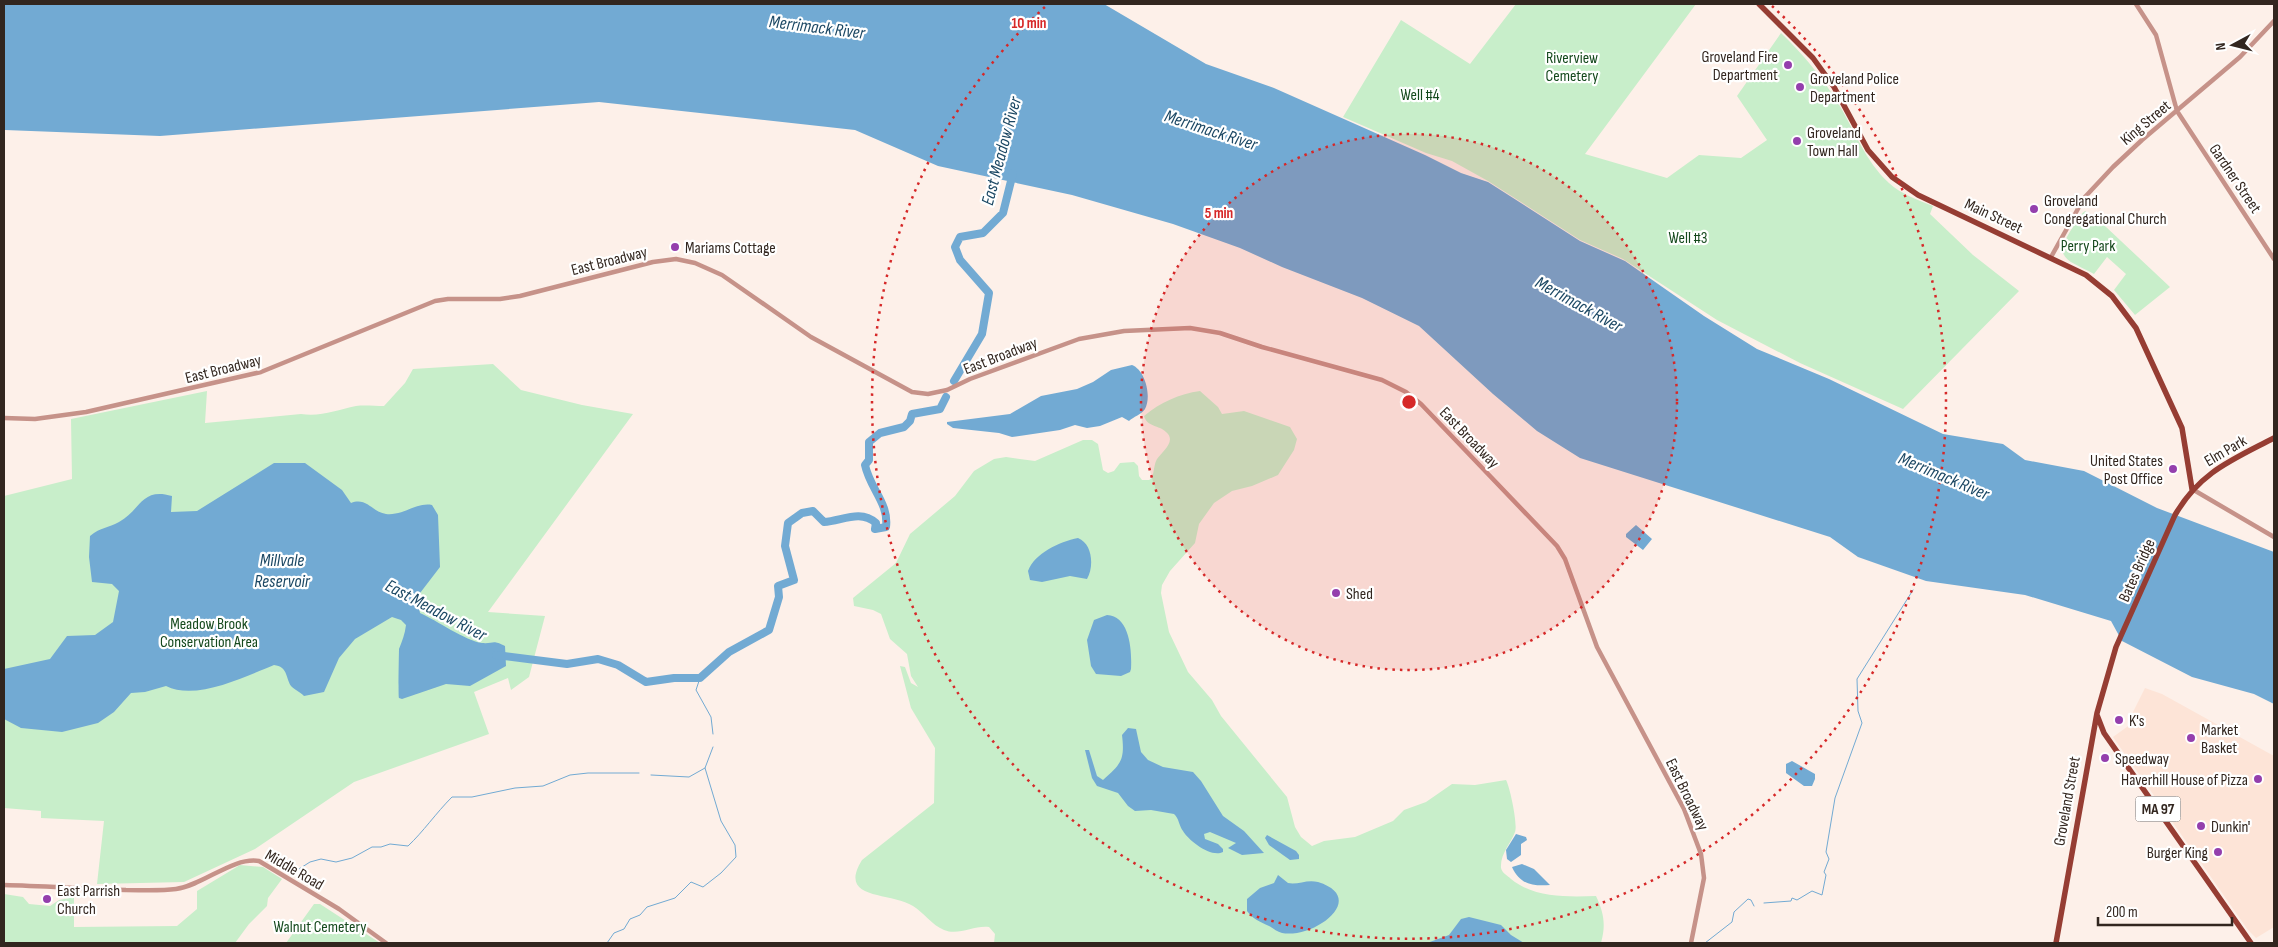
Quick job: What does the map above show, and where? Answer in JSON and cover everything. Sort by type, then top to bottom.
[{"type":"main road","name":"Main Street","points":[[1758,4],[1804,47],[1818,64],[1837,93],[1868,150],[1892,176],[1918,195],[2086,274],[2101,285],[2126,312],[2136,328],[2182,428],[2187,449],[2192,489]]},
{"type":"main road","name":"Elm Park","points":[[2192,489],[2205,477],[2274,438]]},
{"type":"main road","name":"Bates Bridge","points":[[2110,665],[2116,647],[2182,503],[2192,489]]},
{"type":"main road","name":"Groveland Street","points":[[2056,943],[2096,713],[2110,665]]},
{"type":"main road","name":"MA 97","points":[[2096,713],[2104,733],[2251,943]]},
{"type":"street","name":"Gardner Street","points":[[2136,4],[2156,35],[2177,111],[2274,259]]},
{"type":"street","name":"King Street","points":[[2052,257],[2084,198],[2142,140],[2240,58],[2274,21]]},
{"type":"street","name":"East Broadway","points":[[4,418],[36,419],[83,412],[211,385],[277,367],[435,301],[448,299],[486,300],[520,296],[669,259],[695,263],[722,275],[811,337],[912,392],[928,394],[947,390],[1062,344],[1089,336],[1179,328],[1202,329],[1220,333],[1382,380],[1406,392],[1421,404],[1557,546],[1566,559],[1597,647],[1684,810],[1701,854],[1704,878],[1692,943]]},
{"type":"street","points":[[2192,489],[2274,537]]},
{"type":"street","name":"Middle Road","points":[[4,885],[51,886],[85,890],[172,890],[188,887],[238,863],[259,860],[339,910],[386,943]]},
{"type":"shaded area","points":[[2145,688],[2162,694],[2274,756],[2274,927],[2256,938],[2248,930],[2113,737],[2138,719],[2133,712]]},
{"type":"green space","points":[[1516,4],[1696,4],[1585,154],[1667,178],[1699,155],[1741,158],[1767,140],[1737,96],[1781,33],[1825,84],[1873,165],[1889,183],[1910,196],[1933,206],[1930,214],[1973,255],[2019,291],[1903,409],[1800,363],[1717,320],[1623,259],[1580,240],[1488,181],[1452,161],[1426,153],[1343,117],[1401,20],[1470,64]]},
{"type":"green space","name":"Perry Park","points":[[2085,211],[2105,226],[2170,287],[2135,315],[2114,290],[2126,274],[2107,257],[2094,274],[2071,262],[2063,253],[2066,240],[2077,220]]},
{"type":"green space","name":"Meadow Brook Conservation Area","points":[[493,364],[521,390],[582,405],[633,414],[488,612],[545,616],[529,677],[511,690],[508,678],[474,692],[489,734],[354,782],[255,849],[184,882],[97,884],[104,821],[41,818],[41,811],[4,808],[4,496],[72,479],[71,419],[207,391],[205,423],[301,414],[322,414],[356,406],[384,406],[405,383],[413,369]]},
{"type":"green space","points":[[1200,391],[1218,407],[1222,414],[1244,411],[1290,427],[1297,439],[1294,450],[1278,475],[1252,486],[1232,491],[1214,503],[1199,524],[1195,543],[1170,571],[1162,585],[1161,593],[1169,632],[1188,672],[1287,797],[1295,827],[1301,837],[1312,846],[1324,841],[1355,837],[1393,821],[1404,810],[1426,802],[1452,784],[1475,785],[1506,780],[1510,790],[1516,828],[1502,858],[1502,870],[1511,879],[1530,890],[1563,896],[1596,896],[1603,919],[1601,943],[994,943],[995,934],[989,927],[950,932],[936,925],[913,906],[903,901],[861,889],[856,882],[856,873],[862,860],[934,803],[935,748],[911,708],[900,666],[905,667],[911,683],[918,687],[911,676],[907,654],[890,639],[881,614],[873,610],[854,606],[853,598],[896,563],[910,534],[955,496],[974,471],[994,459],[1006,457],[1035,461],[1083,440],[1092,440],[1098,444],[1103,470],[1108,473],[1114,471],[1120,463],[1134,462],[1138,466],[1139,476],[1142,480],[1149,480],[1152,478],[1157,459],[1168,446],[1170,439],[1166,432],[1150,424],[1144,416],[1170,399]]},
{"type":"green space","points":[[240,865],[263,867],[282,879],[268,898],[267,906],[249,924],[235,943],[4,943],[4,894],[23,897],[29,904],[50,906],[59,900],[74,897],[74,927],[177,926],[197,909],[197,891]]},
{"type":"green space","name":"Walnut Cemetery","points":[[314,904],[320,904],[380,943],[286,943]]},
{"type":"water","name":"Merrimack River","points":[[4,4],[1104,4],[1206,64],[1274,88],[1461,173],[1488,182],[1580,241],[1625,261],[1704,316],[1757,349],[1829,379],[1943,434],[2003,444],[2025,460],[2084,471],[2157,508],[2274,552],[2274,704],[2254,694],[2192,677],[2122,641],[2111,621],[2025,595],[1926,581],[1858,557],[1830,537],[1580,458],[1537,431],[1493,394],[1419,326],[1362,298],[1282,267],[1240,248],[1173,224],[1072,195],[938,166],[855,130],[599,102],[160,136],[5,130]]},
{"type":"water","points":[[1132,365],[1137,368],[1144,378],[1148,397],[1144,411],[1129,421],[1122,417],[1100,426],[1087,428],[1075,425],[1060,430],[1012,437],[999,433],[953,428],[947,424],[947,422],[1010,414],[1041,396],[1077,389],[1093,382],[1111,370]]},
{"type":"water","name":"Millvale Reservoir","points":[[274,463],[305,463],[342,490],[351,503],[365,503],[381,513],[392,514],[420,505],[432,505],[438,515],[440,567],[417,597],[420,613],[475,641],[482,643],[495,642],[505,646],[506,666],[470,686],[446,684],[402,699],[399,698],[399,649],[406,625],[401,620],[392,617],[355,639],[339,658],[324,692],[304,696],[291,686],[284,670],[274,665],[235,681],[205,689],[178,690],[166,686],[145,692],[131,693],[114,712],[98,723],[62,732],[21,728],[4,719],[4,669],[50,659],[67,636],[95,635],[113,622],[119,591],[112,584],[92,582],[89,557],[90,536],[119,522],[147,497],[154,495],[172,496],[171,512],[197,511]]},
{"type":"water","points":[[1636,525],[1652,539],[1643,550],[1626,537],[1626,534]]},
{"type":"water","points":[[1078,538],[1087,545],[1091,556],[1091,568],[1087,579],[1070,576],[1042,582],[1030,580],[1028,571],[1036,559],[1056,545]]},
{"type":"water","points":[[1107,615],[1121,621],[1130,644],[1131,669],[1130,672],[1121,676],[1096,674],[1091,666],[1087,640],[1094,620]]},
{"type":"water","points":[[1128,728],[1136,729],[1141,752],[1148,760],[1163,767],[1193,772],[1201,781],[1223,816],[1244,831],[1264,853],[1242,855],[1228,848],[1236,843],[1210,832],[1204,834],[1205,839],[1218,844],[1223,849],[1223,852],[1213,853],[1207,851],[1195,844],[1186,835],[1174,814],[1151,810],[1135,811],[1128,806],[1118,793],[1097,786],[1092,778],[1085,750],[1089,750],[1097,776],[1103,780],[1114,770],[1120,761],[1123,750],[1122,735]]},
{"type":"water","points":[[1792,761],[1815,774],[1812,786],[1804,786],[1786,773],[1786,764]]},
{"type":"water","points":[[1516,834],[1526,837],[1527,840],[1521,844],[1521,855],[1511,862],[1507,859],[1506,850]]},
{"type":"water","points":[[1267,835],[1296,851],[1299,859],[1290,860],[1269,845],[1265,838]]},
{"type":"water","points":[[1522,864],[1534,869],[1550,885],[1528,883],[1519,878],[1512,867]]},
{"type":"water","points":[[1278,875],[1288,883],[1314,881],[1332,889],[1338,898],[1337,907],[1331,916],[1321,924],[1308,930],[1295,933],[1277,931],[1249,914],[1247,911],[1247,899],[1260,888],[1274,883]]},
{"type":"water","points":[[1469,917],[1501,925],[1511,935],[1524,943],[1427,943],[1449,935],[1461,919]]},
{"type":"waterway","name":"East Meadow River","points":[[954,381],[982,334],[989,293],[960,260],[955,247],[960,237],[983,233],[1003,213],[1013,173]]},
{"type":"waterway","name":"East Meadow River","points":[[496,655],[567,664],[598,659],[618,665],[646,682],[674,678],[700,678],[729,652],[769,630],[779,597],[778,586],[794,580],[785,546],[788,523],[802,513],[813,511],[824,522],[857,516],[870,519],[876,523],[875,529],[886,527],[885,511],[867,474],[865,465],[869,460],[869,442],[880,433],[904,427],[910,421],[912,414],[940,409],[946,397]]},
{"type":"waterway","points":[[1764,903],[1791,901],[1792,898],[1797,900],[1812,891],[1822,895],[1826,875],[1824,872],[1829,859],[1826,852],[1835,798],[1862,723],[1858,711],[1857,679],[1913,590]]},
{"type":"waterway","points":[[700,678],[696,690],[711,717],[713,734]]},
{"type":"waterway","points":[[607,943],[614,933],[624,929],[630,919],[640,915],[647,907],[675,898],[691,882],[703,887],[721,873],[736,857],[735,845],[721,821],[705,768],[713,747]]},
{"type":"waterway","points":[[651,775],[689,777],[705,768]]},
{"type":"waterway","points":[[279,866],[299,869],[310,862],[321,859],[336,862],[352,858],[372,847],[390,844],[408,846],[452,797],[472,797],[515,788],[543,786],[570,775],[639,773]]},
{"type":"waterway","points":[[1705,943],[1732,922],[1734,912],[1748,899],[1751,900],[1754,906]]},
{"type":"place","name":"Groveland Fire Department","points":[[1788,65]]},
{"type":"place","name":"Groveland Police Department","points":[[1800,87]]},
{"type":"place","name":"Groveland Town Hall","points":[[1797,141]]},
{"type":"place","name":"Groveland Congregational Church","points":[[2034,209]]},
{"type":"place","name":"Mariams Cottage","points":[[675,247]]},
{"type":"place","name":"United States Post Office","points":[[2173,469]]},
{"type":"place","name":"Shed","points":[[1336,593]]},
{"type":"place","name":"K's","points":[[2119,720]]},
{"type":"place","name":"Market Basket","points":[[2191,738]]},
{"type":"place","name":"Speedway","points":[[2105,758]]},
{"type":"place","name":"Haverhill House of Pizza","points":[[2258,779]]},
{"type":"place","name":"Dunkin'","points":[[2201,826]]},
{"type":"place","name":"Burger King","points":[[2218,852]]},
{"type":"place","name":"East Parrish Church","points":[[47,899]]},
{"type":"park label","name":"Riverview Cemetery","points":[[1572,66]]},
{"type":"park label","name":"Well #4","points":[[1420,94]]},
{"type":"park label","name":"Well #3","points":[[1688,237]]}]
